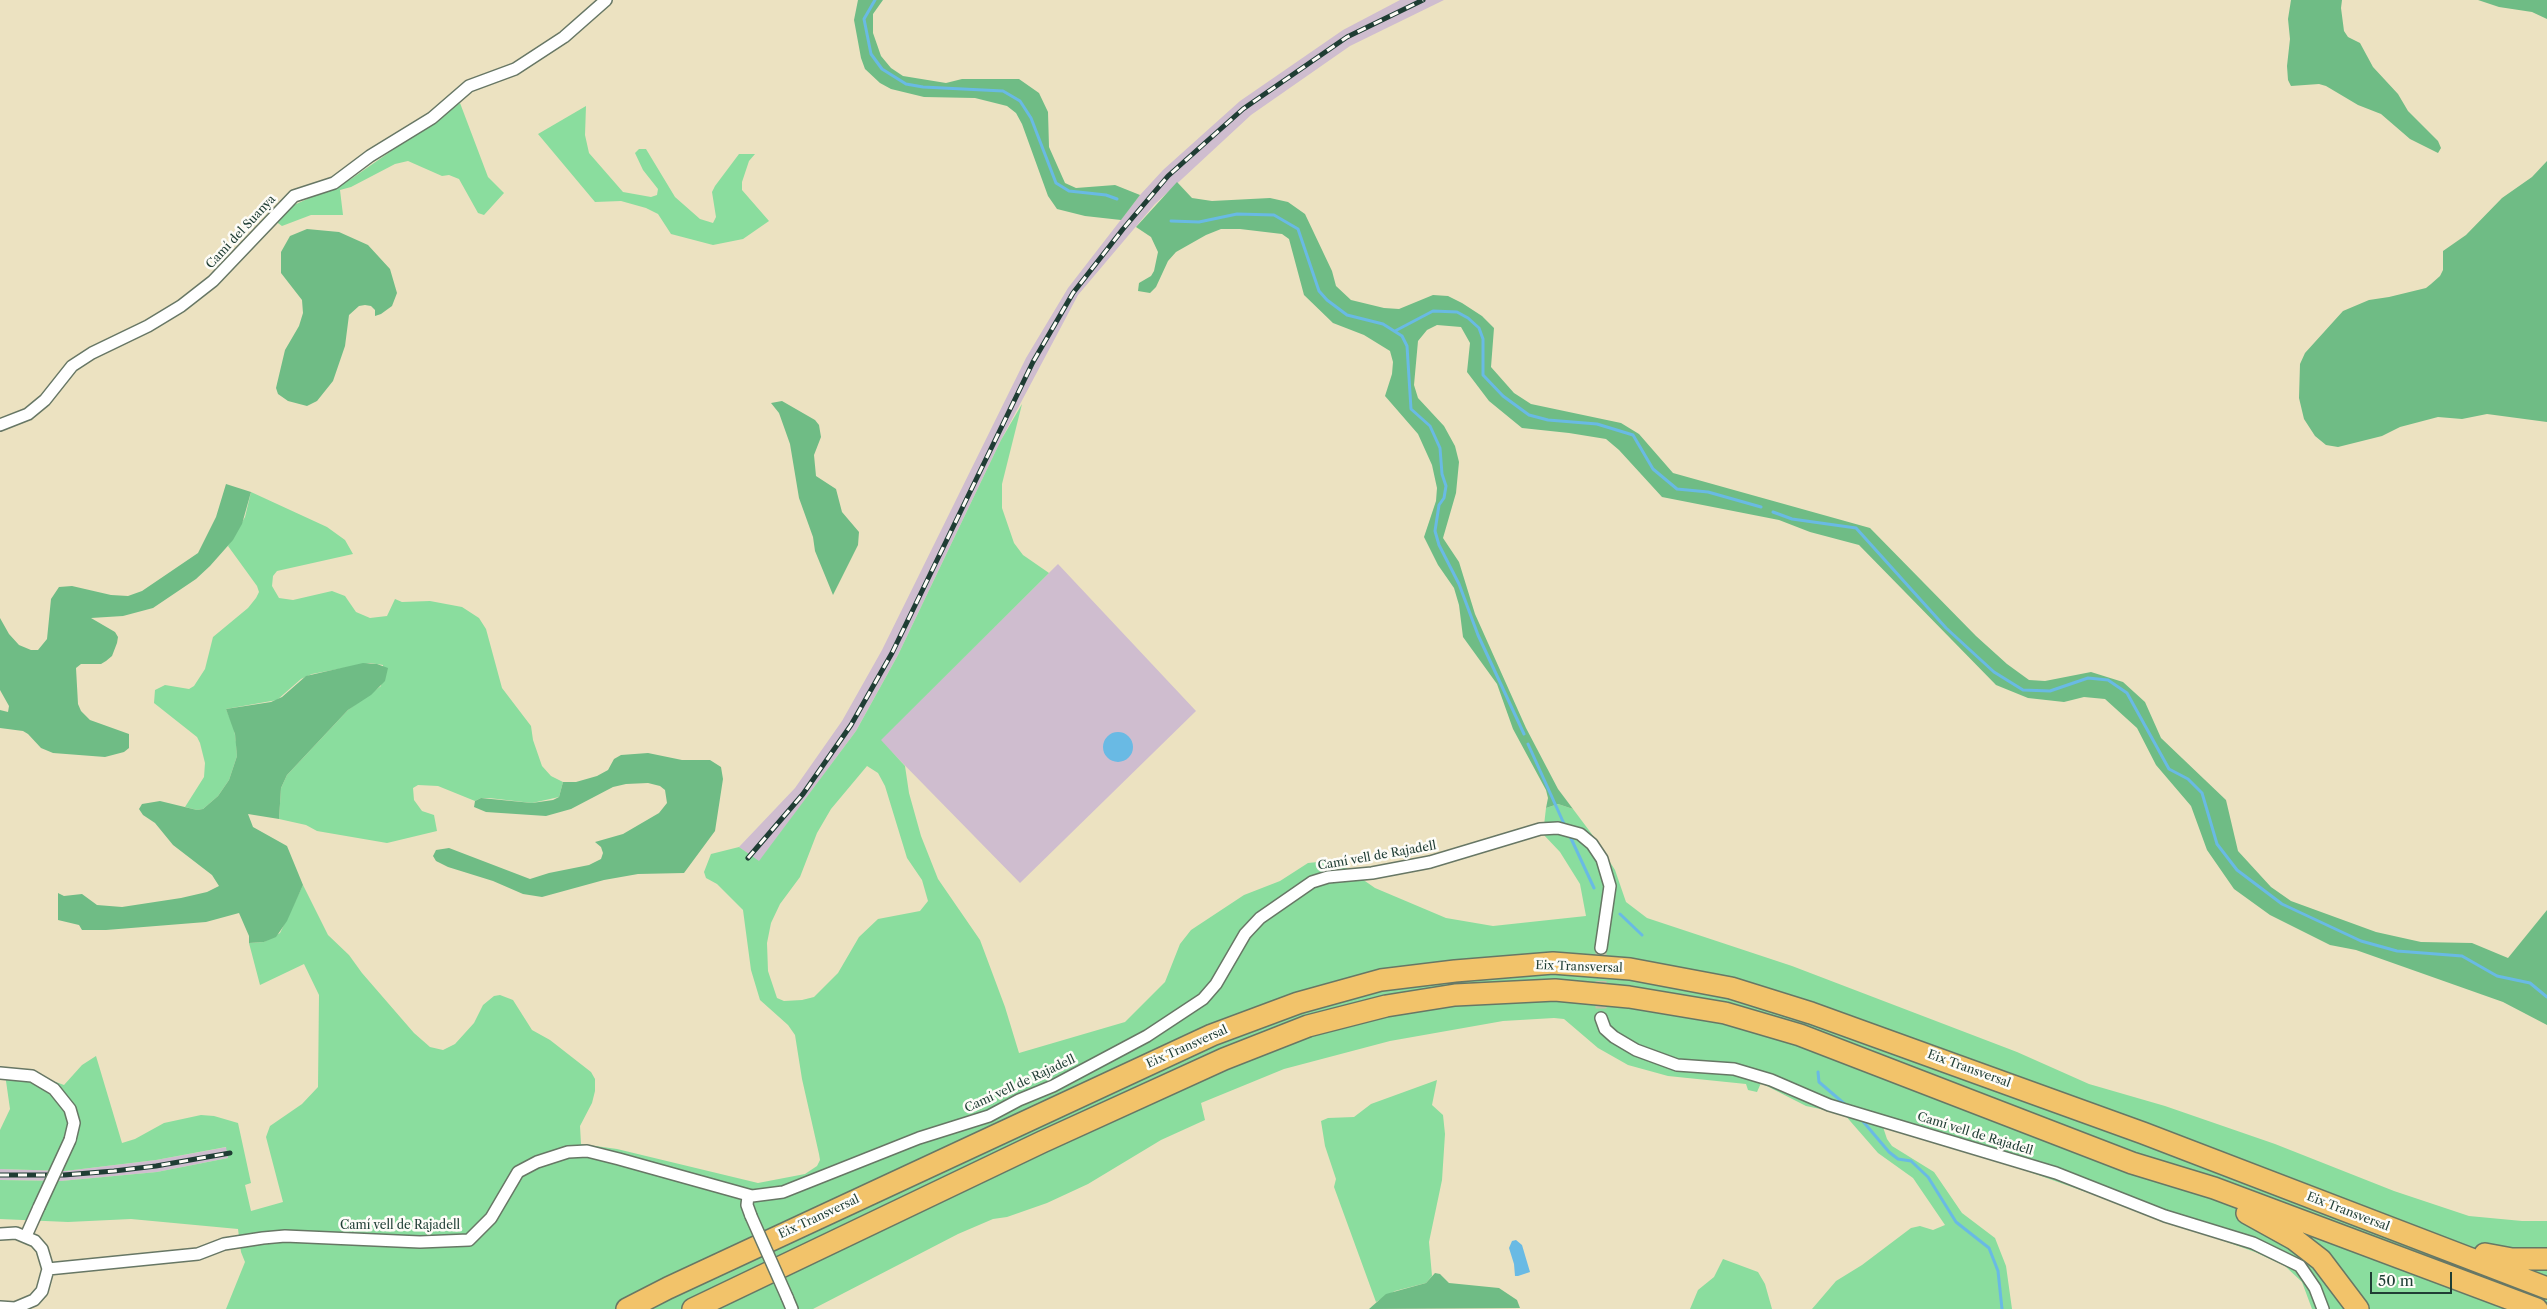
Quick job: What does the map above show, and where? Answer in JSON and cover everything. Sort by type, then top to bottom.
[{"type":"highway","name":"Eix Transversal","points":[[627,1309],[668,1288],[1212,1035],[1289,1006],[1381,980],[1455,971],[1553,963],[1630,968],[1731,988],[1811,1012],[2114,1123],[2547,1288]]},
{"type":"highway","name":"Eix Transversal","points":[[693,1309],[1042,1142],[1224,1059],[1308,1026],[1386,1006],[1454,995],[1555,990],[1629,997],[1725,1013],[1800,1035],[2132,1162],[2214,1188],[2537,1309]]},
{"type":"highway","points":[[2132,1162],[2264,1221],[2294,1239],[2321,1260],[2358,1309]]},
{"type":"highway","points":[[2400,1232],[2456,1243],[2483,1254],[2512,1259],[2547,1259]]},
{"type":"street","name":"Camí del Suanya","points":[[0,425],[28,414],[44,400],[72,366],[156,321],[180,306],[213,281],[294,196],[334,183],[370,156],[432,118],[469,86],[515,69],[564,36],[606,0]]},
{"type":"street","name":"Camí vell de Rajadell","points":[[48,1269],[198,1254],[224,1244],[285,1236],[420,1242],[469,1240],[491,1218],[518,1172],[537,1162],[568,1152],[587,1152],[619,1159],[748,1196],[783,1192],[918,1138],[988,1116],[1019,1100],[1053,1086],[1147,1036],[1203,999],[1216,984],[1238,942],[1260,918],[1303,887],[1323,878],[1430,862],[1540,829],[1558,828],[1574,831],[1592,844],[1602,859],[1608,876],[1610,898],[1603,921],[1601,948]]},
{"type":"street","name":"Camí vell de Rajadell","points":[[1601,1018],[1605,1029],[1614,1037],[1636,1050],[1677,1065],[1734,1069],[1770,1080],[1830,1105],[2056,1174],[2165,1216],[2253,1243],[2300,1266],[2315,1288],[2323,1309]]},
{"type":"street","points":[[0,1073],[32,1076],[54,1089],[70,1109],[74,1123],[70,1140],[26,1236]]},
{"type":"street","points":[[748,1196],[747,1205],[792,1309]]},
{"type":"street","points":[[0,1234],[16,1232],[26,1236],[42,1249],[48,1269],[47,1281],[34,1300],[15,1308],[0,1307]]},
{"type":"shaded area","points":[[1400,0],[1444,0],[1350,46],[1251,115],[1155,204],[1078,295],[1001,440],[898,655],[856,731],[759,862],[739,847],[795,788],[842,721],[882,650],[1026,358],[1068,288],[1140,195],[1163,170],[1240,101],[1343,30]]},
{"type":"shaded area","points":[[1058,564],[1196,711],[1020,883],[880,740]]},
{"type":"shaded area","points":[[227,1147],[228,1158],[157,1172],[61,1181],[0,1180],[0,1169],[65,1171],[156,1160]]},
{"type":"green space","points":[[858,0],[883,0],[873,14],[873,33],[881,56],[891,68],[903,76],[946,83],[962,79],[1019,79],[1039,93],[1048,112],[1049,147],[1065,183],[1076,188],[1115,185],[1140,195],[1121,220],[1085,216],[1057,209],[1048,196],[1022,124],[1016,113],[1007,106],[975,98],[924,97],[891,89],[880,83],[865,69],[861,58],[854,20]]},
{"type":"green space","points":[[2291,0],[2342,0],[2341,8],[2344,31],[2348,37],[2360,43],[2373,67],[2398,94],[2408,111],[2438,141],[2441,148],[2438,153],[2410,139],[2381,114],[2358,105],[2326,86],[2319,84],[2291,86],[2288,80],[2287,66],[2290,39],[2288,19]]},
{"type":"green space","points":[[2478,0],[2547,0],[2547,19],[2532,12],[2499,7]]},
{"type":"green space","points":[[460,103],[488,177],[504,193],[484,215],[478,213],[459,179],[449,175],[442,176],[408,161],[395,164],[351,187],[340,190],[343,215],[311,215],[282,226],[275,221],[294,205],[351,179]]},
{"type":"green space","points":[[586,106],[585,135],[589,153],[623,192],[651,197],[657,195],[658,189],[643,170],[635,153],[639,149],[646,149],[675,197],[700,219],[713,223],[716,217],[712,192],[715,186],[739,154],[755,154],[749,161],[742,182],[742,190],[769,221],[743,239],[713,245],[671,234],[658,214],[646,208],[621,201],[595,202],[538,134]]},
{"type":"green space","points":[[2547,161],[2547,422],[2487,414],[2462,419],[2438,417],[2400,427],[2382,436],[2338,447],[2326,445],[2315,436],[2304,419],[2299,398],[2300,364],[2305,353],[2343,311],[2369,300],[2426,288],[2440,276],[2443,270],[2443,251],[2466,235],[2502,198],[2532,177]]},
{"type":"green space","points":[[1177,182],[1192,198],[1212,201],[1270,198],[1288,202],[1305,214],[1332,271],[1336,286],[1351,300],[1384,308],[1399,309],[1433,295],[1448,296],[1462,303],[1482,316],[1494,328],[1491,367],[1514,393],[1531,404],[1621,423],[1639,434],[1673,473],[1870,528],[1976,636],[2007,664],[2029,680],[2045,681],[2091,672],[2123,682],[2145,702],[2161,738],[2226,800],[2238,851],[2271,887],[2291,901],[2376,932],[2421,942],[2472,943],[2508,958],[2547,910],[2547,1025],[2503,1002],[2356,950],[2330,945],[2270,915],[2234,889],[2207,850],[2191,806],[2156,765],[2137,728],[2105,699],[2084,697],[2064,702],[2028,698],[1996,685],[1859,545],[1810,532],[1779,520],[1662,497],[1619,450],[1606,439],[1522,428],[1489,401],[1467,372],[1470,343],[1461,327],[1437,325],[1427,330],[1418,341],[1414,385],[1418,398],[1444,426],[1455,446],[1459,462],[1456,493],[1443,538],[1459,562],[1475,614],[1526,728],[1558,789],[1573,809],[1558,804],[1546,808],[1548,798],[1546,790],[1513,729],[1497,684],[1463,637],[1459,605],[1454,588],[1438,565],[1424,537],[1436,501],[1437,488],[1432,465],[1418,434],[1385,396],[1392,374],[1393,362],[1390,351],[1364,335],[1333,323],[1304,295],[1289,239],[1282,234],[1240,229],[1221,229],[1176,252],[1168,261],[1156,287],[1150,293],[1138,291],[1139,283],[1151,276],[1154,271],[1158,252],[1151,237],[1136,227]]},
{"type":"green space","points":[[307,229],[339,232],[368,245],[390,269],[397,293],[392,306],[381,314],[375,316],[375,310],[371,306],[365,305],[359,306],[349,315],[345,346],[333,381],[317,401],[307,406],[288,401],[278,394],[276,388],[285,350],[299,326],[303,313],[302,300],[281,273],[281,252],[290,236]]},
{"type":"green space","points":[[782,401],[815,420],[819,425],[821,437],[814,455],[816,476],[836,489],[842,512],[859,532],[858,545],[833,595],[815,551],[813,537],[799,498],[790,444],[779,413],[771,403]]},
{"type":"green space","points":[[1022,404],[1002,484],[1002,508],[1014,543],[1023,555],[1049,573],[881,740],[905,766],[909,793],[921,836],[938,879],[980,940],[1005,1007],[1019,1053],[1125,1022],[1165,982],[1180,944],[1191,930],[1244,895],[1280,881],[1308,863],[1328,861],[1342,865],[1375,888],[1446,918],[1493,926],[1586,916],[1580,884],[1560,852],[1543,834],[1546,808],[1558,804],[1573,809],[1615,870],[1626,902],[1647,918],[1792,966],[2017,1052],[2089,1084],[2165,1106],[2275,1144],[2394,1191],[2469,1216],[2522,1221],[2547,1221],[2547,1309],[2312,1309],[2302,1282],[2285,1266],[2255,1252],[2010,1165],[1883,1127],[1887,1139],[1892,1146],[1934,1172],[1962,1213],[1995,1238],[2006,1266],[2012,1309],[1812,1309],[1836,1281],[1862,1265],[1911,1228],[1920,1226],[1933,1230],[1945,1225],[1913,1178],[1878,1153],[1844,1114],[1806,1106],[1761,1083],[1757,1092],[1748,1090],[1746,1084],[1668,1076],[1628,1065],[1598,1048],[1564,1019],[1554,1018],[1503,1021],[1390,1041],[1284,1069],[1201,1103],[1205,1120],[1161,1140],[1088,1184],[1047,1203],[1007,1217],[993,1219],[958,1234],[813,1309],[226,1309],[245,1262],[241,1252],[238,1229],[131,1219],[68,1222],[0,1219],[0,1180],[61,1181],[157,1172],[228,1158],[226,1147],[156,1160],[65,1171],[0,1169],[0,1130],[10,1109],[4,1067],[31,1073],[64,1085],[82,1065],[96,1056],[122,1143],[135,1139],[164,1123],[201,1115],[214,1116],[238,1123],[251,1183],[245,1185],[251,1211],[283,1202],[266,1137],[270,1126],[302,1104],[318,1087],[319,995],[304,964],[260,985],[249,943],[264,942],[280,933],[303,885],[328,935],[349,955],[362,973],[414,1033],[430,1047],[443,1050],[455,1044],[474,1023],[483,1005],[494,996],[500,995],[513,1000],[532,1030],[550,1040],[591,1072],[595,1079],[595,1091],[592,1103],[580,1126],[581,1144],[617,1149],[758,1183],[805,1174],[817,1166],[820,1160],[819,1154],[802,1079],[795,1035],[788,1025],[760,1000],[751,970],[743,910],[717,884],[706,878],[704,872],[711,854],[739,847],[759,861],[856,731],[898,655],[1001,440]],"holes":[[[867,766],[878,773],[885,786],[907,858],[922,880],[928,901],[920,911],[878,919],[859,937],[838,973],[814,997],[784,1001],[777,998],[768,971],[767,943],[771,923],[780,904],[800,877],[817,833],[831,809]]]},
{"type":"green space","points":[[226,484],[251,492],[242,524],[233,540],[210,566],[196,579],[153,608],[123,616],[91,618],[115,632],[118,637],[112,656],[106,661],[101,664],[81,664],[76,668],[78,704],[81,711],[90,720],[129,734],[129,748],[124,752],[105,757],[53,753],[41,748],[23,731],[0,728],[0,710],[8,712],[9,706],[0,690],[0,618],[9,634],[19,645],[31,650],[38,650],[47,639],[51,599],[59,587],[72,586],[111,595],[128,596],[142,591],[198,553],[216,517]]},
{"type":"green space","points":[[251,492],[327,527],[345,540],[353,554],[277,571],[273,576],[272,586],[279,598],[293,600],[332,591],[345,596],[356,612],[370,618],[387,616],[395,599],[402,602],[430,601],[462,607],[479,618],[486,629],[502,688],[531,726],[533,740],[542,766],[551,776],[563,782],[559,797],[532,803],[489,798],[481,798],[475,801],[438,786],[418,785],[413,788],[414,800],[422,811],[434,815],[437,831],[387,843],[317,831],[306,825],[279,819],[281,788],[287,775],[348,710],[381,686],[383,665],[370,663],[312,674],[301,679],[277,700],[226,709],[234,728],[237,756],[229,780],[218,796],[203,809],[197,810],[185,807],[204,777],[205,763],[200,743],[197,737],[154,703],[155,690],[165,685],[189,689],[194,686],[205,669],[213,637],[248,608],[259,592],[257,586],[228,546],[245,517]]},
{"type":"green space","points":[[363,663],[377,664],[388,668],[385,681],[371,695],[348,710],[287,775],[281,788],[279,819],[248,814],[253,827],[287,846],[303,885],[287,921],[276,937],[264,942],[249,943],[249,936],[239,913],[206,922],[106,930],[82,930],[79,925],[58,920],[58,893],[64,896],[82,894],[97,905],[122,907],[181,898],[207,892],[219,886],[212,875],[173,845],[155,823],[143,815],[139,809],[142,804],[160,801],[197,810],[203,809],[218,796],[229,780],[237,756],[235,734],[226,709],[271,702],[282,697],[306,676]]},
{"type":"green space","points":[[648,753],[682,760],[710,760],[721,767],[723,779],[715,831],[684,873],[638,874],[604,880],[542,897],[523,894],[493,881],[448,867],[436,861],[433,856],[436,850],[449,848],[530,879],[589,865],[601,859],[603,853],[601,847],[595,842],[623,834],[659,813],[667,803],[665,790],[660,786],[648,783],[626,784],[613,787],[571,809],[546,816],[486,812],[474,807],[475,801],[481,798],[532,803],[553,800],[559,797],[563,782],[576,782],[597,776],[608,770],[614,759],[621,755]]},
{"type":"green space","points":[[1437,1080],[1432,1105],[1443,1115],[1445,1134],[1442,1180],[1429,1242],[1432,1276],[1426,1283],[1395,1291],[1376,1302],[1334,1187],[1336,1179],[1325,1146],[1321,1121],[1328,1118],[1354,1117],[1371,1104]]},
{"type":"green space","points":[[1723,1259],[1758,1272],[1765,1284],[1772,1309],[1690,1309],[1698,1290],[1714,1277]]},
{"type":"green space","points":[[1435,1273],[1440,1274],[1449,1283],[1499,1288],[1517,1300],[1520,1308],[1369,1309],[1386,1294],[1426,1283]]},
{"type":"water","points":[[1118,732],[1129,736],[1133,747],[1129,758],[1118,762],[1107,758],[1103,747],[1107,736]]},
{"type":"water","points":[[1516,1240],[1522,1245],[1530,1272],[1518,1276],[1515,1276],[1514,1264],[1509,1248],[1512,1241]]},
{"type":"waterway","points":[[875,0],[864,19],[871,54],[882,69],[906,84],[923,87],[1003,91],[1020,101],[1031,118],[1056,183],[1069,191],[1106,195],[1117,199]]},
{"type":"waterway","points":[[1171,221],[1199,222],[1237,214],[1274,215],[1298,229],[1319,291],[1327,300],[1347,315],[1383,324],[1402,336],[1407,346],[1411,409],[1430,426],[1440,448],[1442,474],[1446,486],[1444,498],[1439,505],[1435,531],[1439,545],[1459,584],[1478,635],[1524,734]]},
{"type":"waterway","points":[[1395,331],[1433,311],[1457,312],[1468,318],[1479,328],[1483,339],[1483,375],[1503,396],[1529,415],[1548,420],[1597,424],[1633,435],[1653,469],[1677,489],[1708,492],[1761,507]]},
{"type":"waterway","points":[[1773,512],[1792,519],[1856,528],[1946,628],[1994,672],[2023,690],[2050,691],[2088,678],[2108,680],[2127,693],[2169,769],[2188,779],[2202,793],[2217,844],[2237,870],[2282,904],[2361,941],[2397,951],[2462,956],[2497,976],[2530,983],[2547,997]]},
{"type":"waterway","points":[[1528,744],[1565,826]]},
{"type":"waterway","points":[[1569,834],[1594,888]]},
{"type":"waterway","points":[[1620,914],[1642,935]]},
{"type":"waterway","points":[[1818,1072],[1819,1082],[1847,1106]]},
{"type":"waterway","points":[[1861,1119],[1889,1152],[1898,1159],[1911,1161],[1928,1177],[1956,1222],[1989,1248],[1998,1271],[2002,1309]]},
{"type":"tunnel","points":[[1601,948],[1601,1018]]},
{"type":"railway","points":[[748,858],[803,794],[851,725],[892,653],[1033,362],[1073,293],[1123,229],[1168,176],[1243,109],[1347,37],[1423,0]]},
{"type":"railway","points":[[0,1175],[64,1175],[114,1171],[230,1153]]}]
